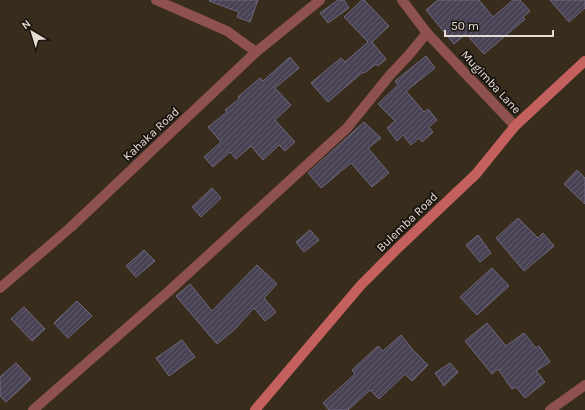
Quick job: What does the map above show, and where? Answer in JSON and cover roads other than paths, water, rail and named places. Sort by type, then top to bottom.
[{"type":"main road","name":"Bulemba Road","points":[[255,410],[362,285],[399,247],[476,174],[515,126],[585,61]]},
{"type":"street","points":[[156,0],[227,31],[256,52]]},
{"type":"street","name":"Kahaka Road","points":[[0,288],[71,227],[256,52],[320,0]]},
{"type":"street","name":"Mugimba Lane","points":[[402,0],[427,34],[515,126]]},
{"type":"street","points":[[32,410],[169,291],[347,128],[390,75],[427,34]]},
{"type":"street","points":[[550,410],[585,385]]}]
